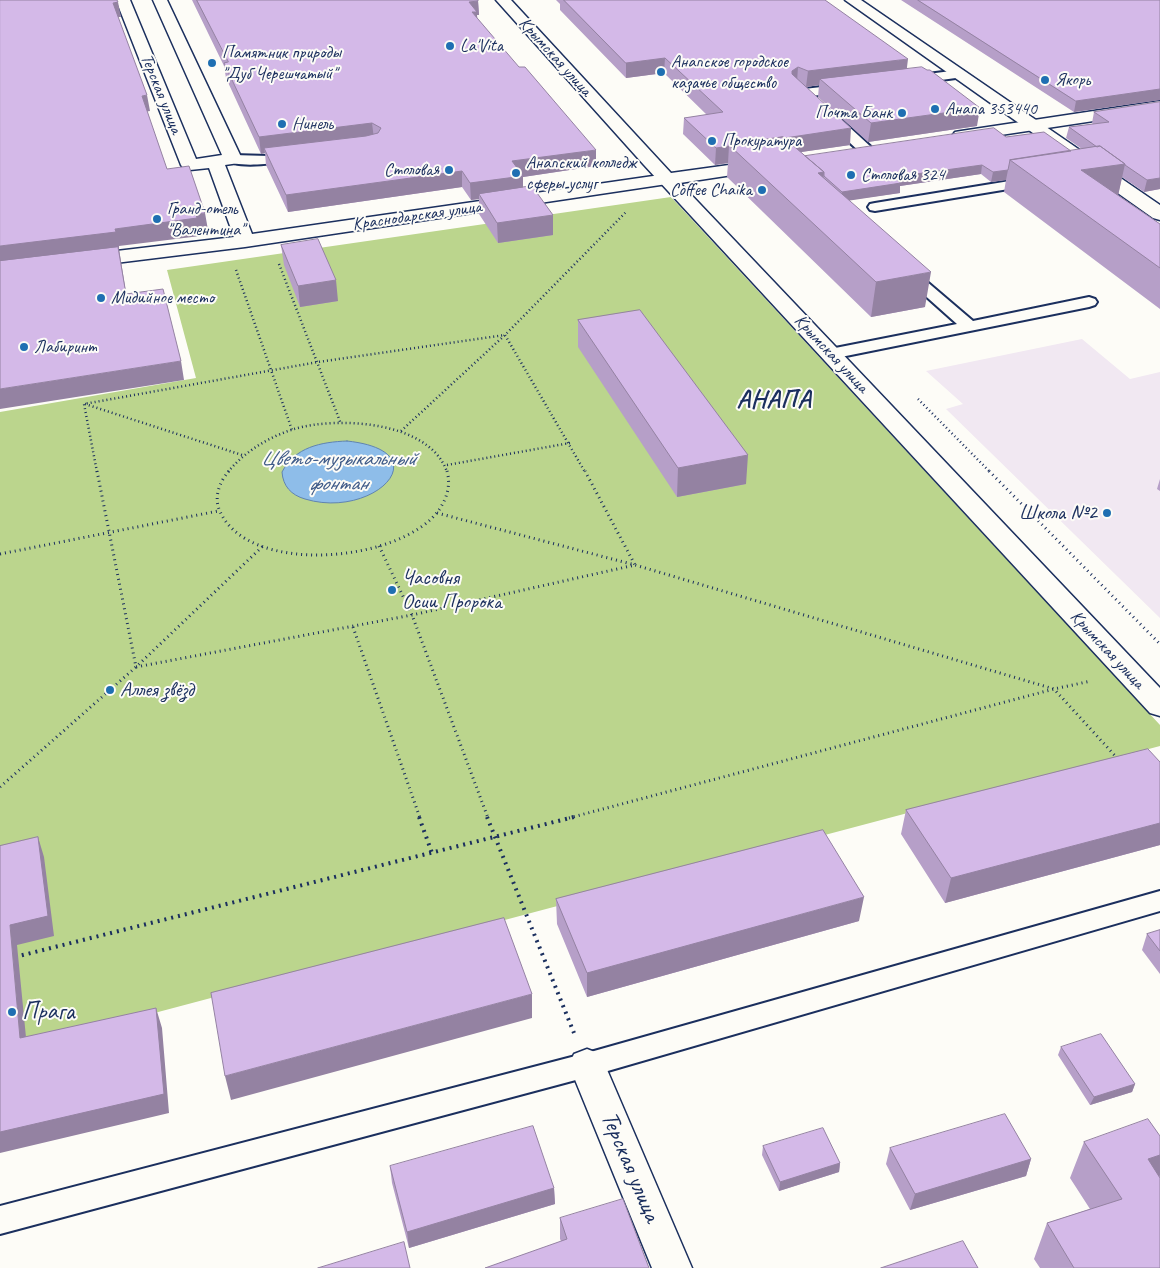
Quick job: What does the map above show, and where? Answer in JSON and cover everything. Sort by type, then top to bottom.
[{"type":"street","name":"Терская улица","points":[[123,0],[190,165],[224,160]]},
{"type":"street","name":"Терская улица","points":[[160,0],[224,160],[245,241]]},
{"type":"street","name":"Крымская улица","points":[[503,0],[1160,706]]},
{"type":"street","points":[[852,0],[1160,214]]},
{"type":"street","points":[[943,139],[1160,106]]},
{"type":"street","points":[[848,153],[885,147]]},
{"type":"street","name":"Краснодарская улица","points":[[67,263],[245,241],[784,162]]},
{"type":"street","name":"Терская улица","points":[[587,1065],[672,1268]]},
{"type":"lane","points":[[898,81],[958,74]]},
{"type":"lane","points":[[860,86],[799,89],[866,150]]},
{"type":"lane","points":[[224,160],[269,160],[307,154]]},
{"type":"lane","points":[[1079,174],[1098,171]]},
{"type":"lane","points":[[875,207],[1050,179]]},
{"type":"lane","points":[[897,262],[969,326]]},
{"type":"lane","points":[[831,354],[1089,302]]},
{"type":"lane","points":[[0,1220],[587,1065],[1160,901]]},
{"type":"path","points":[[401,431],[505,335],[630,207],[621,209]]},
{"type":"path","points":[[277,258],[341,424]]},
{"type":"path","points":[[233,263],[292,430]]},
{"type":"path","points":[[84,404],[318,362],[505,335]]},
{"type":"path","points":[[505,335],[570,443],[635,565]]},
{"type":"path","points":[[915,397],[1160,644]]},
{"type":"path","points":[[84,404],[242,455]]},
{"type":"path","points":[[84,404],[136,667]]},
{"type":"path","points":[[341,424],[375,425],[401,431],[425,442],[438,452],[447,465],[450,488],[437,513],[403,538],[364,551],[324,556],[275,551],[245,539],[227,524],[218,511],[219,484],[242,455],[258,444],[292,430],[341,424]]},
{"type":"path","points":[[447,465],[570,443]]},
{"type":"path","points":[[0,554],[218,511]]},
{"type":"path","points":[[437,513],[635,565],[1054,688],[1121,762]]},
{"type":"path","points":[[0,787],[136,667],[263,546]]},
{"type":"path","points":[[379,546],[412,615],[495,838],[587,1065]]},
{"type":"path","points":[[136,667],[412,615],[635,565]]},
{"type":"path","points":[[352,627],[432,854]]},
{"type":"path","points":[[10,959],[495,838],[1054,688],[1128,672]]},
{"type":"shaded area","name":"Школа №2","points":[[1082,339],[1130,379],[1160,372],[1160,618],[946,409],[963,404],[926,371]]},
{"type":"green space","points":[[671,197],[1160,725],[1160,746],[0,1054],[0,412],[196,378],[167,270]]},
{"type":"water","name":"Цвето-музыкальный фонтан","points":[[347,441],[375,447],[390,457],[394,469],[388,482],[374,493],[354,500],[331,503],[305,499],[296,495],[286,486],[282,472],[287,464],[301,451],[318,445]]},
{"type":"building","points":[[0,0],[117,0],[118,2],[113,3],[147,95],[142,96],[167,169],[189,166],[205,213],[196,214],[197,218],[115,229],[116,232],[0,246]]},
{"type":"building","points":[[197,0],[478,0],[469,2],[477,12],[472,12],[519,67],[525,67],[596,150],[512,161],[523,176],[470,183],[462,171],[286,195],[264,148],[366,136],[378,133],[381,128],[372,123],[259,137],[224,63],[228,62]]},
{"type":"building","points":[[564,0],[825,0],[908,59],[808,71],[798,67],[792,71],[792,74],[851,128],[716,148],[684,118],[723,112],[665,58],[626,63]]},
{"type":"building","points":[[918,0],[1160,0],[1160,89],[1076,101]]},
{"type":"building","points":[[922,67],[930,70],[980,108],[871,123],[820,79]]},
{"type":"building","points":[[1160,102],[1160,178],[1147,180],[1100,146],[1097,147],[1069,127],[1109,122],[1094,112]]},
{"type":"building","points":[[994,128],[1006,137],[1044,132],[1071,151],[1010,160],[1008,170],[993,172],[982,165],[894,177],[901,183],[842,192],[824,176],[824,172],[805,156]]},
{"type":"building","points":[[783,137],[824,172],[818,173],[931,272],[876,282],[729,145]]},
{"type":"building","points":[[1100,146],[1125,164],[1081,170],[1160,224],[1160,268],[1010,160]]},
{"type":"building","points":[[532,186],[553,215],[497,223],[479,194]]},
{"type":"building","points":[[318,239],[336,280],[298,286],[281,245]]},
{"type":"building","points":[[118,247],[126,294],[163,289],[181,361],[0,389],[0,261]]},
{"type":"building","points":[[640,310],[748,455],[678,468],[578,320]]},
{"type":"building","points":[[1148,749],[1160,762],[1160,823],[951,878],[906,810]]},
{"type":"building","points":[[823,830],[864,897],[587,973],[556,899]]},
{"type":"building","points":[[38,837],[48,916],[10,925],[20,1038],[156,1008],[164,1094],[0,1132],[0,846]]},
{"type":"building","points":[[504,918],[532,994],[225,1076],[211,993]]},
{"type":"building","points":[[1160,930],[1160,951],[1147,934]]},
{"type":"building","points":[[1101,1034],[1135,1084],[1094,1097],[1061,1047]]},
{"type":"building","points":[[1005,1114],[1031,1159],[915,1194],[890,1148]]},
{"type":"building","points":[[1148,1119],[1160,1136],[1160,1155],[1148,1159],[1160,1178],[1160,1268],[1074,1268],[1047,1223],[1122,1199],[1084,1142]]},
{"type":"building","points":[[533,1126],[554,1188],[407,1232],[390,1166]]},
{"type":"building","points":[[823,1128],[840,1163],[780,1182],[763,1146]]},
{"type":"building","points":[[623,1199],[649,1268],[485,1268],[567,1239],[560,1218]]},
{"type":"building","points":[[963,1241],[978,1268],[881,1268]]},
{"type":"building","points":[[404,1242],[410,1268],[318,1268]]},
{"type":"place","name":"La'Vita","points":[[450,46]]},
{"type":"place","name":"Памятник природы \"Дуб Черешчатый\"","points":[[212,63]]},
{"type":"place","name":"Анапское городское казачье общество","points":[[661,72]]},
{"type":"place","name":"Якорь","points":[[1045,80]]},
{"type":"place","name":"Анапа 353440","points":[[935,109]]},
{"type":"place","name":"Почта Банк","points":[[902,113]]},
{"type":"place","name":"Нинель","points":[[282,124]]},
{"type":"place","name":"Прокуратура","points":[[712,141]]},
{"type":"place","name":"Столовая","points":[[449,170]]},
{"type":"place","name":"Анапский колледж сферы услуг","points":[[516,173]]},
{"type":"place","name":"Столовая 324","points":[[851,175]]},
{"type":"place","name":"Coffee Chaika","points":[[762,190]]},
{"type":"place","name":"Гранд-отель \"Валентина\"","points":[[157,219]]},
{"type":"place","name":"Мидийное место","points":[[101,298]]},
{"type":"place","name":"Лабиринт","points":[[24,347]]},
{"type":"place","name":"Школа №2","points":[[1107,513]]},
{"type":"place","name":"Часовня Осии Пророка","points":[[392,590]]},
{"type":"place","name":"Аллея звёзд","points":[[110,690]]},
{"type":"place","name":"Прага","points":[[12,1012]]},
{"type":"district","name":"АНАПА","points":[[774,400]]}]
